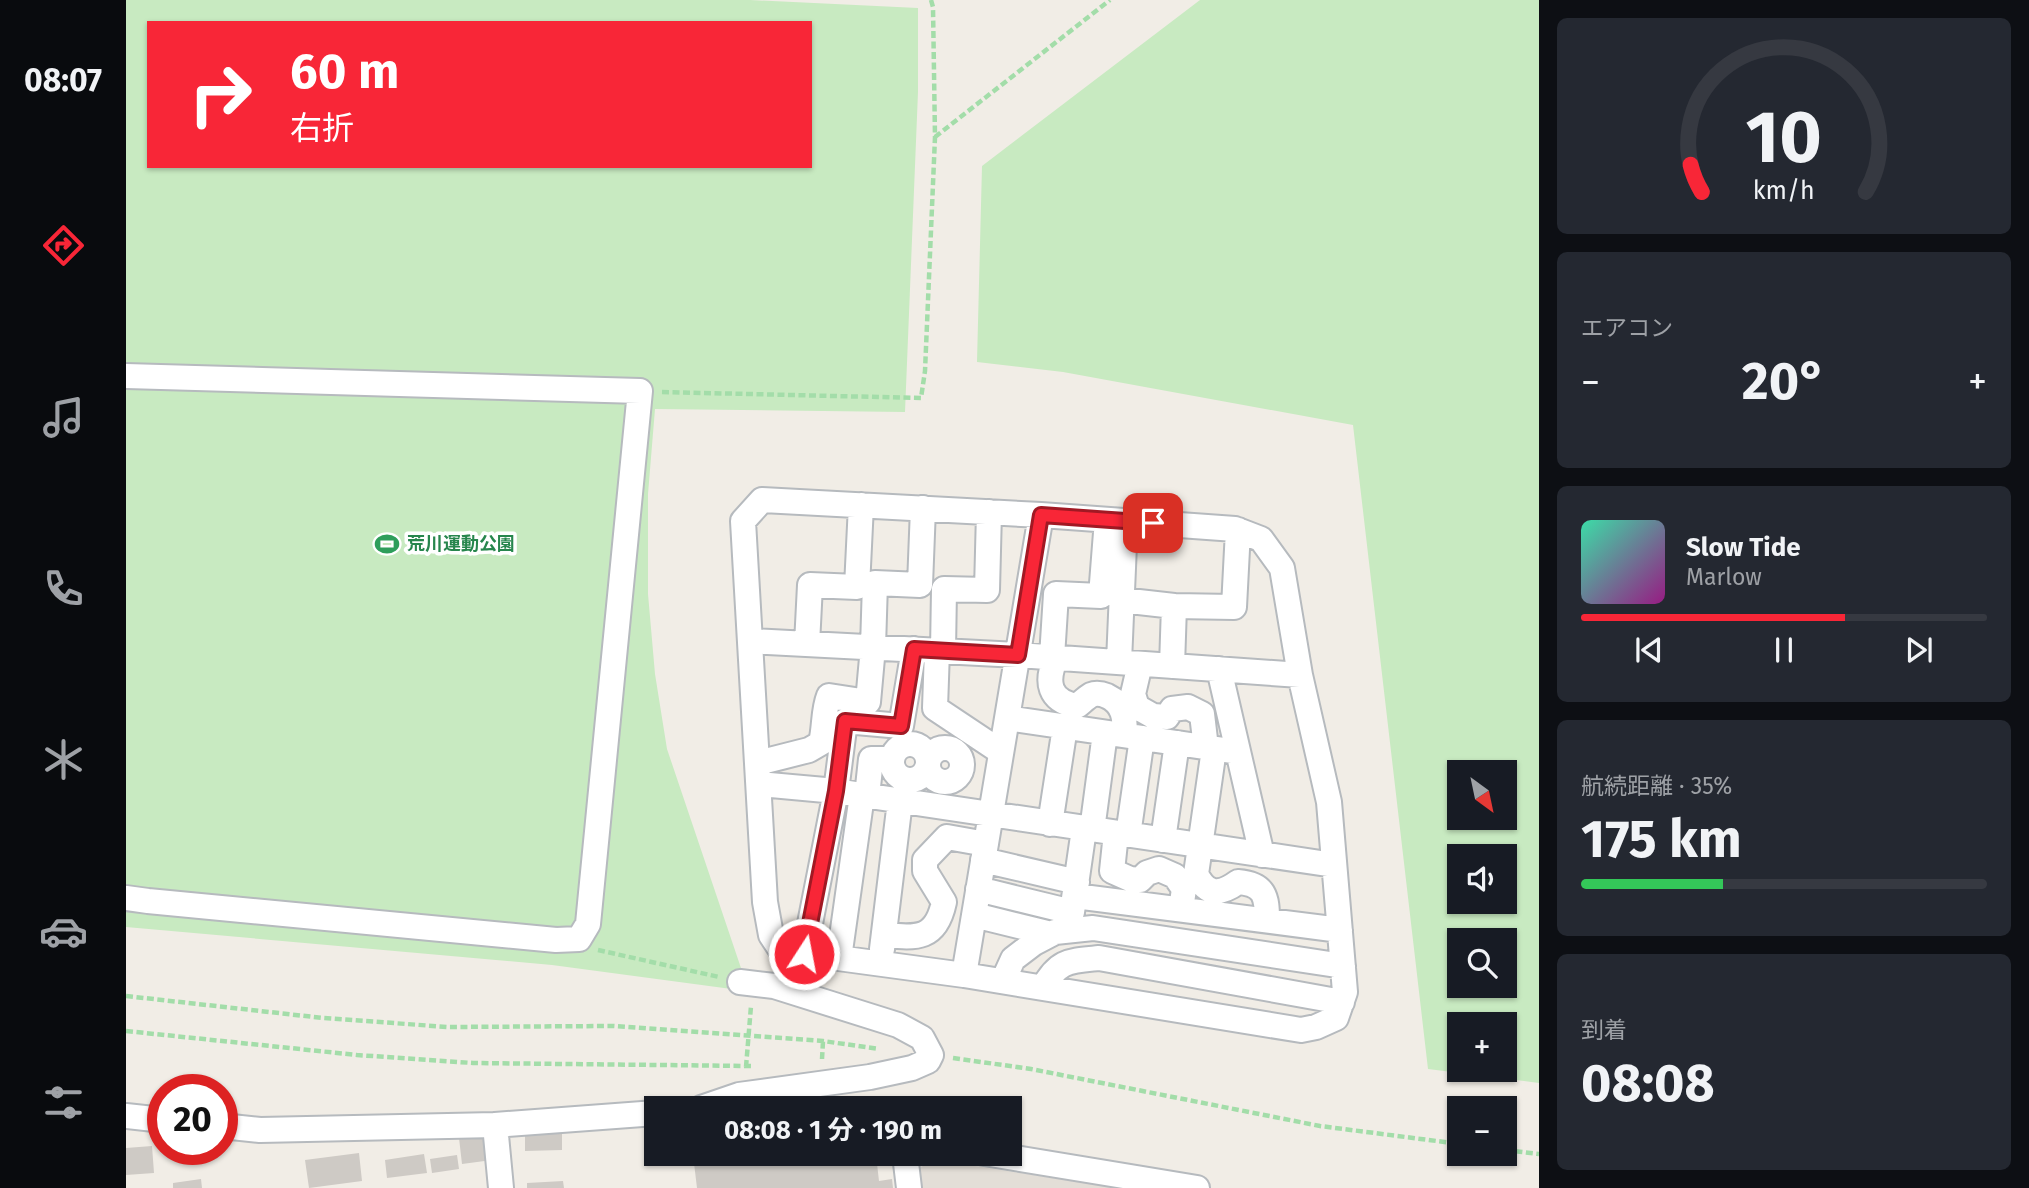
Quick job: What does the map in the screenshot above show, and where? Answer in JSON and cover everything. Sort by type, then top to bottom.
[{"type":"street","points":[[126,376],[640,391],[588,924],[579,939],[543,939],[126,898]]},
{"type":"street","points":[[762,500],[861,505],[1238,530],[1261,539],[1282,568],[1300,675],[1329,802],[1345,992],[1336,1018],[1301,1030],[964,975],[804,954],[779,947],[771,935],[765,902],[743,521],[762,500]]},
{"type":"street","points":[[807,643],[810,585],[857,587],[861,505]]},
{"type":"street","points":[[759,773],[821,743],[825,727],[824,707],[829,696],[868,702],[875,583],[920,585],[923,508]]},
{"type":"street","points":[[804,954],[836,791],[845,721],[901,726],[931,650],[944,589],[987,590],[989,512]]},
{"type":"street","points":[[964,975],[1041,515]]},
{"type":"street","points":[[1116,520],[1121,600],[1137,707],[1153,716],[1167,717],[1172,709],[1188,708],[1202,714],[1262,855]]},
{"type":"street","points":[[1116,520],[1101,596],[1056,594],[1054,658],[1050,682],[1059,701],[1077,706],[1092,694],[1103,694],[1120,705],[1125,719],[1124,735],[1155,788],[1201,846]]},
{"type":"street","points":[[1121,600],[1174,606],[1234,607],[1238,530]]},
{"type":"street","points":[[1172,666],[1174,606]]},
{"type":"street","points":[[750,641],[1018,655],[1300,675]]},
{"type":"street","points":[[931,650],[935,708],[1000,764]]},
{"type":"street","points":[[1219,669],[1219,750]]},
{"type":"street","points":[[1007,718],[1219,750]]},
{"type":"street","points":[[1050,824],[1065,727]]},
{"type":"street","points":[[1124,735],[1155,788],[1163,840]]},
{"type":"street","points":[[1105,832],[1155,788],[1177,743]]},
{"type":"street","points":[[1003,981],[1013,959],[1069,911],[1105,832],[1155,788],[1219,750]]},
{"type":"street","points":[[839,958],[871,758],[892,759]]},
{"type":"street","points":[[962,768],[1000,764]]},
{"type":"street","points":[[759,773],[865,796],[1334,865]]},
{"type":"street","points":[[1058,775],[1155,788]]},
{"type":"street","points":[[880,964],[900,801]]},
{"type":"street","points":[[1105,832],[1112,871],[1130,879],[1140,880],[1147,873],[1159,869],[1175,876],[1184,889],[1181,909]]},
{"type":"street","points":[[884,935],[915,937],[934,927],[941,917],[944,902],[925,871],[925,860],[947,837],[984,852],[1093,928],[1343,966]]},
{"type":"street","points":[[1201,846],[1195,874],[1201,885],[1213,891],[1226,891],[1238,882],[1251,883],[1262,891],[1267,903],[1266,920]]},
{"type":"street","points":[[978,889],[1069,911]]},
{"type":"street","points":[[974,915],[1181,909],[1340,930]]},
{"type":"street","points":[[1043,988],[1051,973],[1069,961],[1099,958],[1342,1002]]},
{"type":"street","points":[[736,1096],[870,1077],[912,1068],[928,1061],[931,1055],[922,1038],[898,1025],[774,986],[740,982]]},
{"type":"street","points":[[238,1128],[260,1130],[495,1125],[644,1114]]},
{"type":"street","points":[[126,1116],[147,1118]]},
{"type":"street","points":[[495,1125],[502,1188]]},
{"type":"street","points":[[1022,1159],[1197,1188]]},
{"type":"street","points":[[906,1166],[909,1188]]},
{"type":"path","points":[[640,391],[920,398],[925,371],[935,137],[931,0]]},
{"type":"path","points":[[935,137],[1110,0]]},
{"type":"path","points":[[579,939],[596,950],[740,982]]},
{"type":"path","points":[[126,996],[323,1018],[447,1027],[613,1027],[823,1041],[890,1051]]},
{"type":"path","points":[[746,1074],[750,1024]]},
{"type":"path","points":[[126,1031],[357,1055],[473,1063],[759,1066]]},
{"type":"path","points":[[822,1053],[823,1041]]},
{"type":"path","points":[[957,1058],[1031,1069],[1320,1126],[1447,1142]]},
{"type":"path","points":[[1517,1151],[1539,1154]]},
{"type":"shaded area","points":[[923,1166],[976,1166],[1116,1188],[919,1188],[917,1171]]},
{"type":"green space","name":"荒川運動公園","points":[[126,0],[750,0],[918,8],[918,92],[905,412],[655,409],[648,494],[648,594],[655,674],[667,749],[742,971],[739,990],[552,965],[126,927]]},
{"type":"green space","points":[[1200,0],[1539,0],[1539,1083],[1517,1080],[1517,1012],[1447,1012],[1447,1071],[1428,1069],[1353,425],[1063,372],[977,362],[982,166]]},
{"type":"building","points":[[562,1132],[562,1150],[525,1151],[525,1133]]},
{"type":"building","points":[[489,1134],[492,1160],[462,1164],[459,1138]]},
{"type":"building","points":[[147,1146],[147,1165],[153,1165],[154,1173],[126,1175],[126,1148]]},
{"type":"building","points":[[359,1153],[362,1181],[309,1188],[305,1160]]},
{"type":"building","points":[[424,1154],[427,1173],[387,1178],[385,1160]]},
{"type":"building","points":[[457,1155],[459,1169],[432,1173],[430,1159]]},
{"type":"building","points":[[694,1166],[877,1166],[879,1181],[892,1179],[893,1188],[697,1188]]},
{"type":"building","points":[[201,1179],[202,1188],[173,1188],[173,1183]]},
{"type":"building","points":[[563,1181],[564,1188],[527,1188],[527,1183]]},
{"type":"place","name":"荒川運動公園","points":[[387,544]]},
{"type":"route","points":[[804,954],[836,791],[845,721],[901,726],[914,649],[1018,655],[1041,515],[1153,523]]}]
